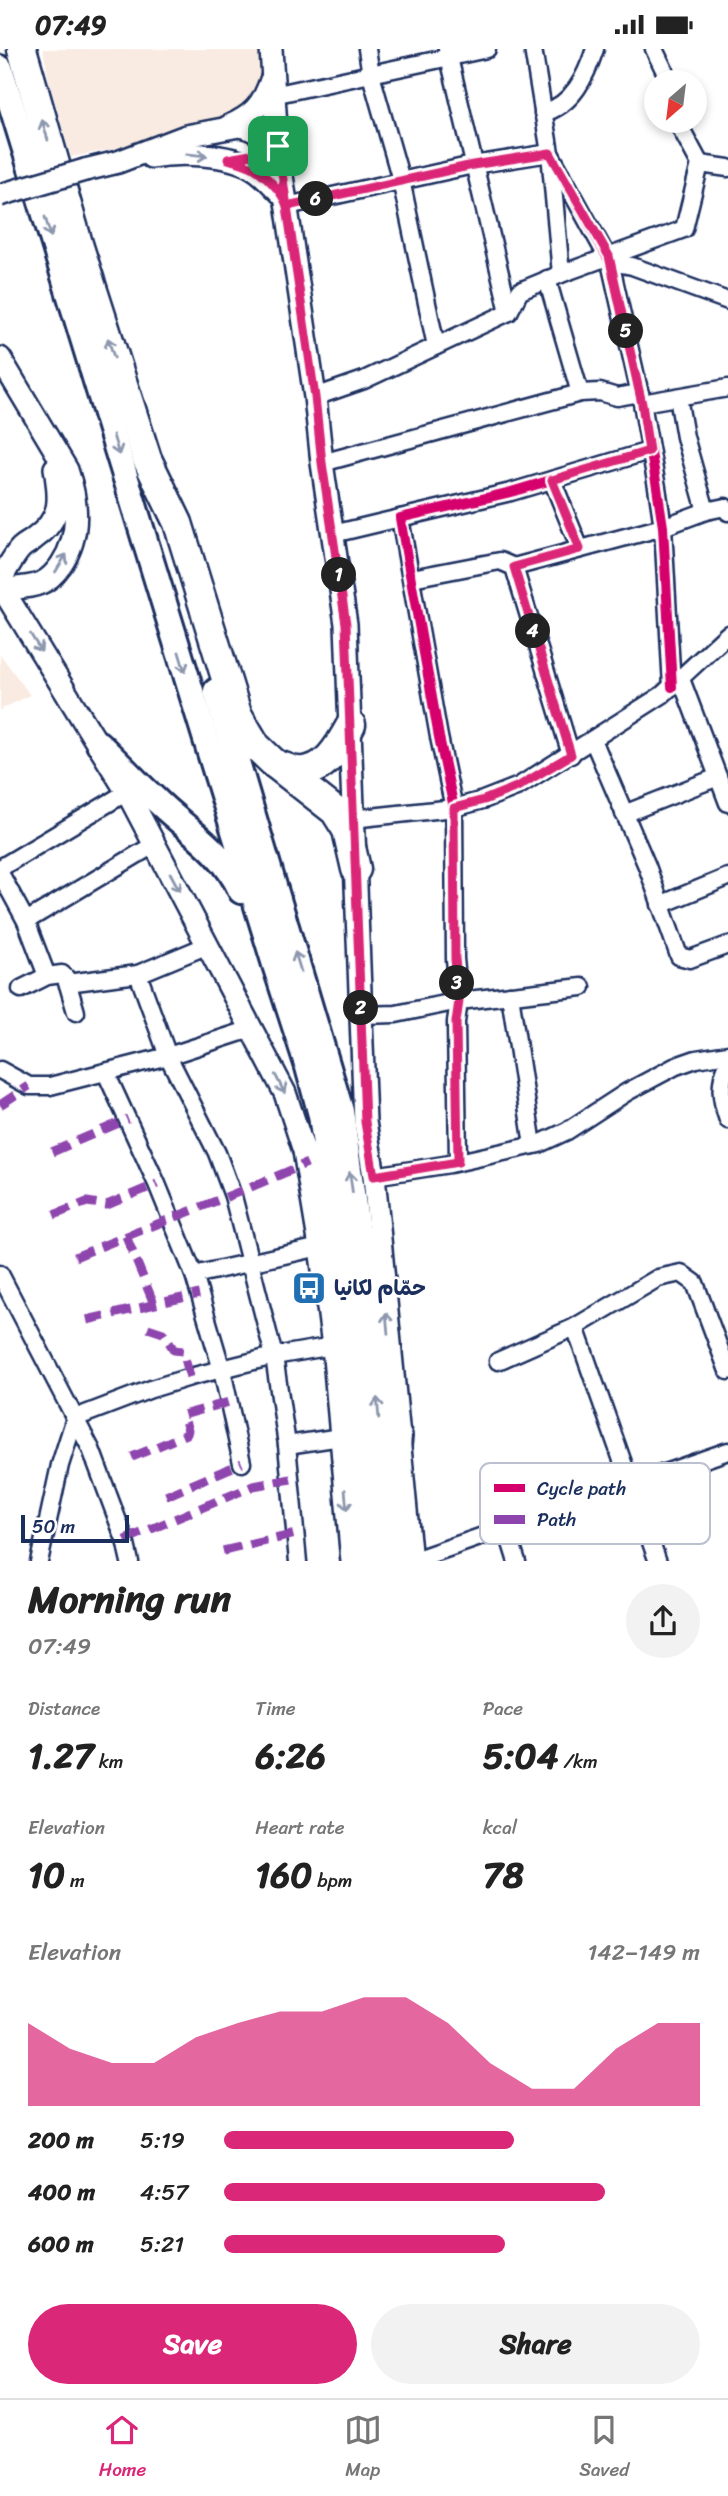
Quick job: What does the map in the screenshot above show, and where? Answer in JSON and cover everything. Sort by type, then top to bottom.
[{"type":"highway","points":[[22,49],[79,247],[147,459],[178,523],[237,713],[256,746],[335,811],[347,830],[356,869]]},
{"type":"highway","points":[[275,764],[298,771],[312,769],[327,761],[338,749],[351,725]]},
{"type":"main road","points":[[271,49],[277,144],[346,624],[365,1122],[374,1176],[398,1436],[395,1559]]},
{"type":"main road","points":[[0,68],[276,968],[309,1067],[321,1115],[353,1350],[395,1559]]},
{"type":"main road","points":[[220,129],[253,114],[272,86]]},
{"type":"main road","points":[[118,162],[186,136],[239,126],[277,144]]},
{"type":"main road","points":[[228,159],[256,154],[277,144]]},
{"type":"main road","points":[[0,195],[118,162],[183,154],[228,159],[250,166],[258,171],[286,202]]},
{"type":"main road","points":[[0,358],[63,461],[72,483],[76,520],[74,540],[55,573],[41,584],[1,585]]},
{"type":"main road","points":[[1,585],[22,547],[36,538],[52,521],[58,507],[60,490],[52,445]]},
{"type":"main road","points":[[147,459],[341,1111],[373,1347],[395,1559]]},
{"type":"main road","points":[[0,547],[22,547]]},
{"type":"main road","points":[[1,585],[127,792],[285,1093],[304,1150],[320,1247],[333,1346],[352,1561]]},
{"type":"main road","points":[[99,744],[159,803],[206,841],[233,873],[276,968]]},
{"type":"street","points":[[367,49],[371,75],[401,180],[436,346]]},
{"type":"street","points":[[272,86],[371,75],[447,53],[487,49]]},
{"type":"street","points":[[533,49],[550,153],[554,276],[580,393]]},
{"type":"street","points":[[543,113],[549,112],[577,90],[595,49]]},
{"type":"street","points":[[654,49],[664,70]]},
{"type":"street","points":[[447,53],[509,312]]},
{"type":"street","points":[[315,397],[365,380],[509,312],[520,291],[684,229],[700,164],[683,133]]},
{"type":"street","points":[[286,202],[473,165],[550,153]]},
{"type":"street","points":[[550,153],[610,259],[641,398],[663,527],[677,683],[728,803]]},
{"type":"street","points":[[700,164],[728,168]]},
{"type":"street","points":[[610,259],[728,301]]},
{"type":"street","points":[[322,463],[580,393],[600,392],[617,397],[641,398],[678,397],[728,388]]},
{"type":"street","points":[[678,397],[685,437],[706,511]]},
{"type":"street","points":[[333,534],[511,492],[649,451]]},
{"type":"street","points":[[552,480],[580,549]]},
{"type":"street","points":[[412,578],[500,561],[514,567],[663,527],[706,511],[727,508]]},
{"type":"street","points":[[400,518],[454,808],[455,959],[459,1001],[456,1022],[458,1162]]},
{"type":"street","points":[[514,567],[571,755]]},
{"type":"street","points":[[352,819],[454,808],[519,786],[571,755],[677,683],[728,634]]},
{"type":"street","points":[[593,740],[647,866],[679,956],[684,959],[696,957],[728,945]]},
{"type":"street","points":[[625,814],[718,777]]},
{"type":"street","points":[[0,868],[127,792]]},
{"type":"street","points":[[26,921],[155,844]]},
{"type":"street","points":[[0,873],[26,921],[47,976]]},
{"type":"street","points":[[660,905],[728,877]]},
{"type":"street","points":[[67,983],[138,974],[208,945]]},
{"type":"street","points":[[21,989],[47,976],[62,974],[76,1012]]},
{"type":"street","points":[[138,974],[168,1056],[217,1153],[233,1196],[274,1356],[287,1445],[298,1561]]},
{"type":"street","points":[[362,1015],[396,1014],[459,1001],[582,987]]},
{"type":"street","points":[[510,995],[533,1145]]},
{"type":"street","points":[[0,1070],[29,1086],[50,1086],[168,1056],[251,1029]]},
{"type":"street","points":[[374,1176],[458,1162],[533,1145],[567,1131],[627,1092],[676,1066],[696,1059],[728,1054]]},
{"type":"street","points":[[728,1064],[722,1098],[728,1120]]},
{"type":"street","points":[[106,1073],[157,1184],[194,1275],[222,1370],[242,1463]]},
{"type":"street","points":[[194,1275],[320,1247]]},
{"type":"street","points":[[498,1361],[575,1327],[658,1278],[681,1273],[695,1283],[728,1371]]},
{"type":"street","points":[[0,1279],[91,1449],[125,1540],[130,1561]]},
{"type":"street","points":[[575,1327],[624,1463]]},
{"type":"street","points":[[75,1417],[150,1388],[274,1356],[333,1346]]},
{"type":"street","points":[[39,1561],[60,1465],[75,1417]]},
{"type":"street","points":[[287,1445],[341,1437]]},
{"type":"street","points":[[694,1463],[728,1451]]},
{"type":"street","points":[[395,1559],[480,1537]]},
{"type":"street","points":[[511,1544],[517,1561]]},
{"type":"street","points":[[653,1544],[659,1561]]},
{"type":"shaded area","points":[[43,49],[263,49],[263,82],[247,105],[219,118],[145,143],[71,157],[49,81]]},
{"type":"shaded area","points":[[0,654],[30,695],[0,710]]},
{"type":"marked path","points":[[0,1105],[29,1086]]},
{"type":"marked path","points":[[52,1152],[128,1119]]},
{"type":"marked path","points":[[75,1257],[307,1163]]},
{"type":"marked path","points":[[54,1215],[87,1202],[107,1205],[157,1184]]},
{"type":"marked path","points":[[126,1236],[154,1304]]},
{"type":"marked path","points":[[87,1320],[199,1294]]},
{"type":"marked path","points":[[148,1328],[163,1333],[174,1350],[183,1351],[190,1377]]},
{"type":"marked path","points":[[132,1457],[187,1434],[183,1415],[229,1402]]},
{"type":"marked path","points":[[166,1496],[242,1463]]},
{"type":"marked path","points":[[125,1540],[253,1486],[291,1479]]},
{"type":"marked path","points":[[223,1551],[296,1534]]},
{"type":"cycle path","points":[[287,206],[473,165],[550,153],[610,262],[642,403],[663,527],[672,687]]},
{"type":"cycle path","points":[[458,1162],[456,1022],[459,1001],[455,959],[454,808],[400,518],[511,492],[649,451]]},
{"type":"place","name":"حمّام لكانيا","points":[[309,1288]]},
{"type":"route","points":[[278,146],[256,154],[228,159],[258,171],[285,197],[287,206],[473,165],[550,153],[609,256],[642,404],[649,451],[552,480],[580,549],[514,567],[571,755],[519,786],[454,808],[455,959],[459,1001],[456,1022],[458,1162],[374,1176],[365,1122],[346,624],[315,397],[285,197],[278,146]]}]
